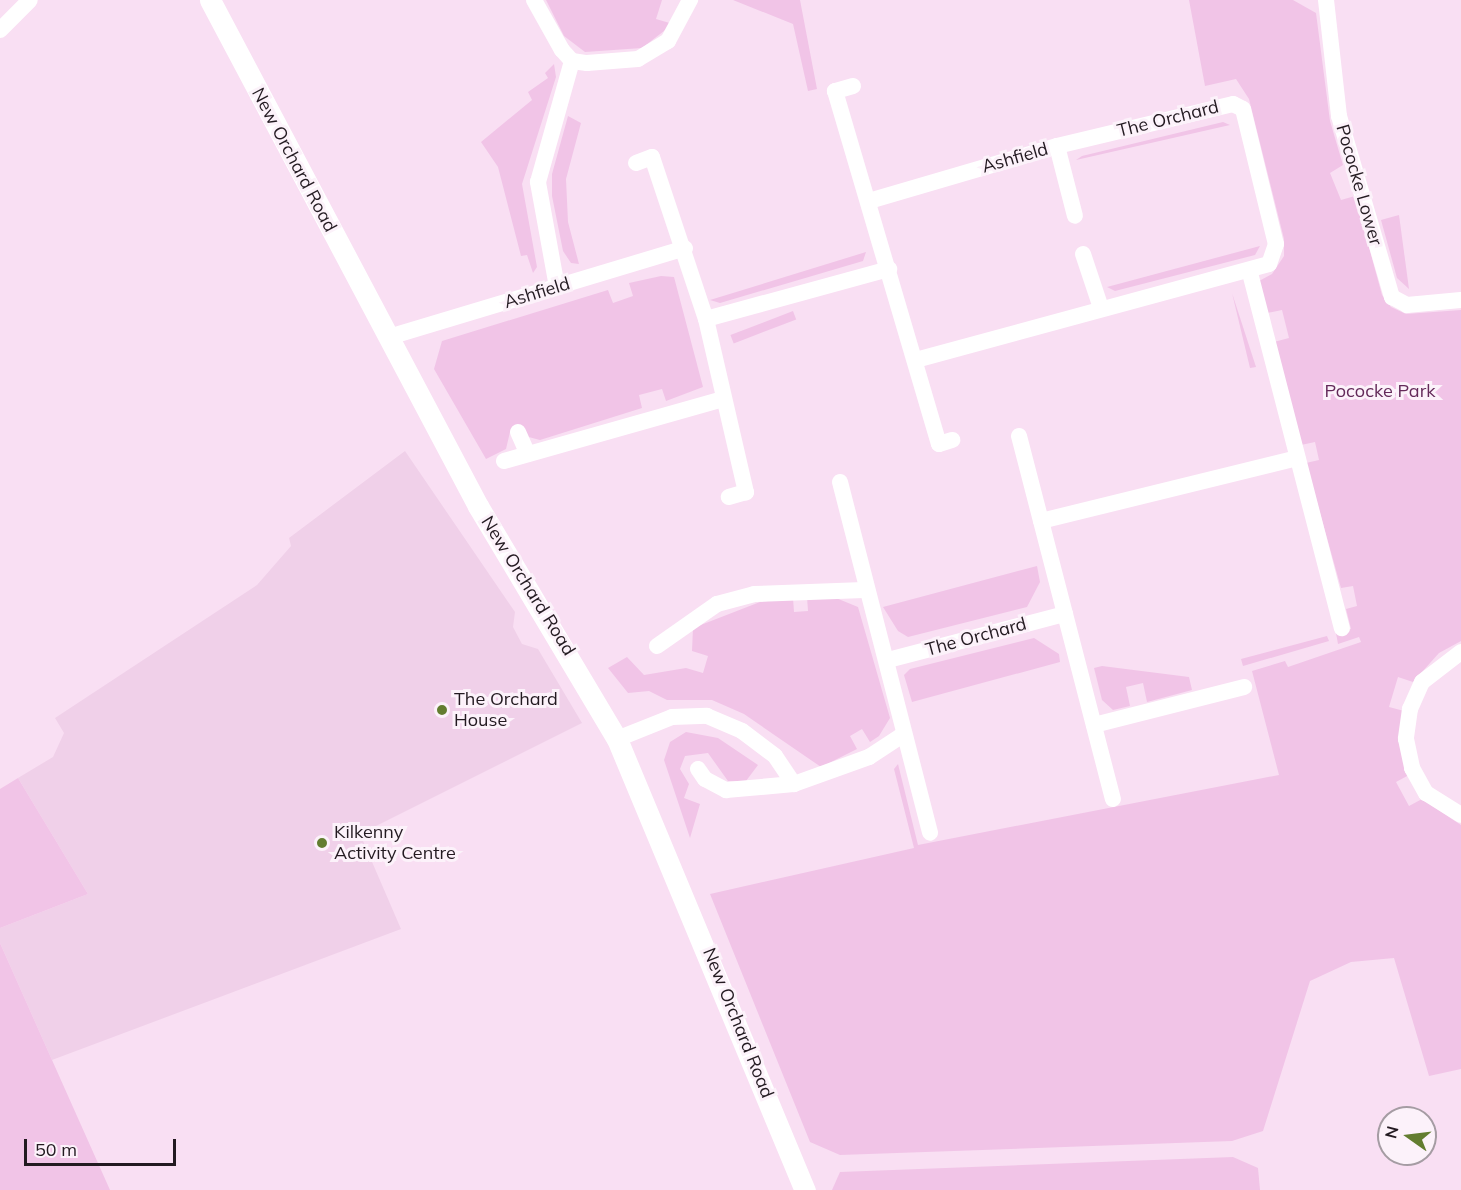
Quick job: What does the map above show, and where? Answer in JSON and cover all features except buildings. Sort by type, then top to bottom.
[{"type":"street","points":[[0,30],[30,0]]},
{"type":"street","name":"New Orchard Road","points":[[210,0],[478,506],[617,739],[805,1190]]},
{"type":"street","points":[[534,0],[544,27],[572,61]]},
{"type":"street","points":[[572,61],[638,60],[668,41],[690,0]]},
{"type":"street","name":"Pococke Lower","points":[[1326,0],[1339,116],[1392,297],[1407,305],[1461,300]]},
{"type":"street","points":[[557,287],[538,182],[572,61]]},
{"type":"street","points":[[853,86],[835,91],[939,444],[952,440]]},
{"type":"street","name":"The Orchard","points":[[1057,146],[1233,104],[1242,109],[1276,244],[1269,264],[1250,273],[1101,308]]},
{"type":"street","name":"Ashfield","points":[[869,201],[1057,146],[1075,216]]},
{"type":"street","points":[[636,163],[652,157],[685,248],[706,319],[720,400],[746,492],[729,497]]},
{"type":"street","name":"Ashfield","points":[[389,337],[685,248]]},
{"type":"street","points":[[915,360],[1101,308],[1083,254]]},
{"type":"street","points":[[706,319],[889,268]]},
{"type":"street","points":[[1250,273],[1342,628]]},
{"type":"street","points":[[504,461],[720,400]]},
{"type":"street","points":[[518,432],[528,454]]},
{"type":"street","points":[[1019,436],[1113,799]]},
{"type":"street","points":[[1041,521],[1297,458]]},
{"type":"street","points":[[840,482],[864,590],[888,660],[904,734],[930,833]]},
{"type":"street","points":[[657,646],[717,604],[744,596],[786,589],[864,590]]},
{"type":"street","name":"The Orchard","points":[[888,660],[1065,614]]},
{"type":"street","points":[[1461,652],[1422,682],[1410,709],[1406,739],[1412,768],[1426,793],[1461,815]]},
{"type":"street","points":[[1094,725],[1244,687]]},
{"type":"street","points":[[617,739],[672,717],[707,716],[742,731],[766,750],[794,784]]},
{"type":"street","points":[[698,769],[705,780],[726,790],[794,784],[869,757],[904,734]]},
{"type":"shaded area","points":[[405,451],[515,612],[513,627],[522,644],[538,649],[582,723],[360,834],[401,929],[52,1060],[0,943],[0,928],[88,894],[18,778],[53,757],[64,733],[55,718],[257,585],[291,546],[289,538]]},
{"type":"green space","points":[[546,0],[662,0],[656,19],[673,24],[642,48],[585,52],[564,36]]},
{"type":"green space","points":[[733,0],[800,0],[817,89],[808,91],[793,24]]},
{"type":"green space","name":"Pococke Park","points":[[1189,0],[1293,0],[1316,13],[1330,121],[1343,165],[1330,173],[1341,200],[1355,196],[1382,295],[1391,307],[1406,314],[1461,310],[1461,641],[1439,653],[1413,682],[1398,677],[1389,707],[1404,711],[1409,775],[1396,782],[1409,806],[1422,799],[1461,825],[1461,1069],[1429,1076],[1394,958],[1351,962],[1310,981],[1263,1131],[1232,1141],[840,1155],[810,1142],[710,894],[914,848],[894,769],[898,764],[918,845],[1279,775],[1252,671],[1285,661],[1288,667],[1361,642],[1359,637],[1338,644],[1336,633],[1351,629],[1346,609],[1357,606],[1353,586],[1341,588],[1306,463],[1319,460],[1315,442],[1301,445],[1274,342],[1289,338],[1282,310],[1267,313],[1259,281],[1272,274],[1284,256],[1284,239],[1249,99],[1236,79],[1205,86]]},
{"type":"green space","points":[[554,64],[556,77],[522,184],[537,267],[533,273],[527,255],[521,256],[498,167],[481,142],[532,100],[528,92],[548,78],[545,73]]},
{"type":"green space","points":[[568,116],[581,123],[566,179],[568,222],[579,264],[571,263],[563,251],[552,196],[552,174]]},
{"type":"green space","points":[[1223,122],[1230,125],[1076,160],[1082,156]]},
{"type":"green space","points":[[1399,215],[1409,289],[1397,278],[1381,220]]},
{"type":"green space","points":[[1260,246],[1255,255],[1115,291],[1107,287]]},
{"type":"green space","points":[[866,252],[863,261],[720,303],[710,300]]},
{"type":"green space","points":[[661,276],[674,277],[703,387],[666,401],[662,389],[639,395],[642,408],[540,440],[510,432],[506,449],[486,459],[434,369],[442,341],[608,290],[613,303],[633,296],[629,283]]},
{"type":"green space","points":[[1232,293],[1256,367],[1250,368]]},
{"type":"green space","points":[[793,311],[796,319],[734,343],[730,335]]},
{"type":"green space","points":[[1037,566],[1040,582],[1027,607],[908,637],[898,631],[883,607]]},
{"type":"green space","points":[[807,597],[836,598],[858,607],[890,718],[879,736],[870,742],[862,729],[850,736],[857,749],[821,767],[744,714],[712,700],[667,700],[649,691],[628,693],[608,668],[627,657],[644,675],[686,668],[703,673],[708,656],[692,651],[693,628],[760,602],[793,598],[794,612],[808,611]]},
{"type":"green space","points":[[1327,636],[1329,641],[1243,666],[1241,659]]},
{"type":"green space","points":[[1034,638],[1059,654],[1060,662],[912,702],[904,675],[910,669]]},
{"type":"green space","points":[[1102,666],[1189,677],[1192,690],[1147,702],[1143,683],[1126,687],[1130,706],[1113,710],[1102,700],[1094,668]]},
{"type":"green space","points":[[686,732],[718,738],[758,765],[746,781],[728,781],[708,753],[685,756],[680,769],[689,784],[684,798],[700,804],[690,838],[664,760],[670,742]]},
{"type":"green space","points":[[18,778],[88,894],[0,928],[0,789]]},
{"type":"green space","points":[[0,943],[52,1060],[110,1190],[0,1190]]},
{"type":"green space","points":[[1233,1157],[1258,1168],[1260,1190],[832,1190],[840,1172]]},
{"type":"place","name":"The Orchard House","points":[[442,710]]},
{"type":"place","name":"Kilkenny Activity Centre","points":[[322,843]]}]
